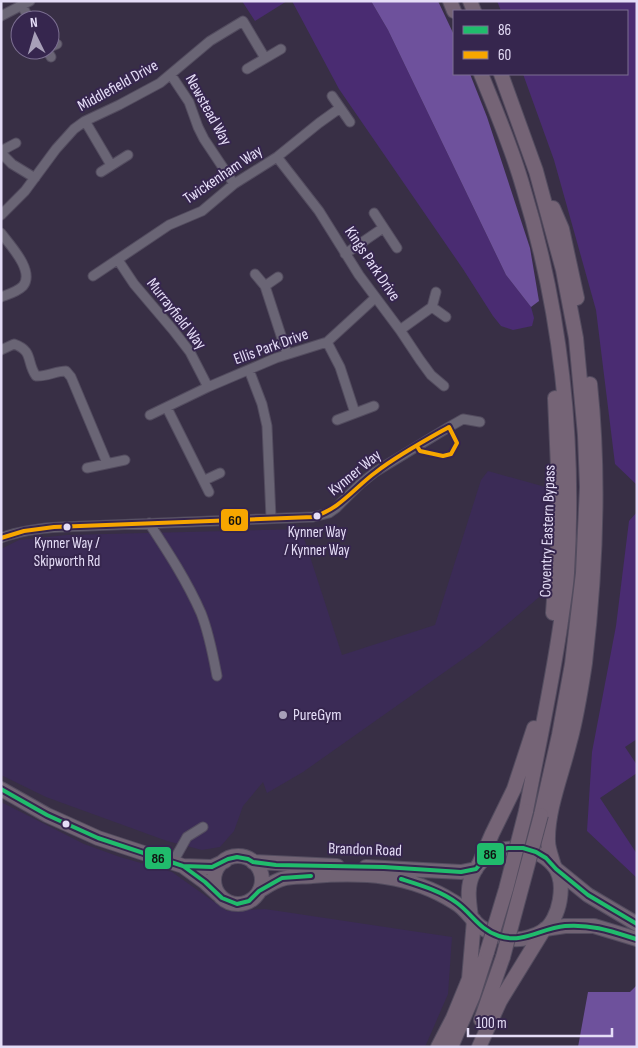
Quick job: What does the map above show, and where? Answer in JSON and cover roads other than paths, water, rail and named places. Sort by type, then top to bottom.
[{"type":"highway","name":"Coventry Eastern Bypass","points":[[452,1047],[473,996],[487,952],[506,889],[526,811],[556,651],[567,574],[570,511],[563,385],[545,274],[529,208],[507,137],[481,75]]},
{"type":"highway","points":[[501,75],[536,171],[562,229],[573,272],[584,337],[594,426],[597,487],[594,574],[584,664],[571,740],[548,825],[548,842],[555,868]]},
{"type":"highway","points":[[470,1047],[487,1005],[503,956],[541,815],[559,735],[572,664],[583,573],[587,487],[585,435],[576,338],[562,270],[536,171]]},
{"type":"highway","points":[[478,866],[514,789],[534,729],[554,604],[560,514],[555,388],[529,208]]},
{"type":"highway","points":[[438,1047],[453,1018],[469,978],[472,919]]},
{"type":"highway","points":[[479,1047],[500,1000],[544,930]]},
{"type":"main road","points":[[1,789],[48,815],[98,838],[178,864],[212,867],[238,857],[248,859],[253,862],[261,875],[259,891],[248,901],[237,904],[226,901],[205,882],[178,864]]},
{"type":"main road","points":[[637,924],[588,895],[555,868],[546,858],[536,852],[522,848],[508,848],[488,856],[478,866],[469,888],[472,919],[479,926],[498,936],[516,939],[531,936],[544,930],[565,926],[594,926],[637,939]]},
{"type":"main road","points":[[219,895],[214,885],[214,876],[218,867],[224,861]]},
{"type":"main road","name":"Brandon Road","points":[[253,862],[461,872],[478,866]]},
{"type":"main road","points":[[544,930],[557,910],[561,894],[560,882],[555,868]]},
{"type":"main road","name":"Brandon Road","points":[[259,891],[282,878],[336,874],[377,876],[432,888],[457,903],[472,919]]},
{"type":"street","points":[[1,16],[26,4]]},
{"type":"street","name":"Middlefield Drive","points":[[1,215],[13,205],[64,139],[85,121],[134,98],[160,83],[210,41],[243,20],[265,58]]},
{"type":"street","points":[[247,69],[281,49]]},
{"type":"street","name":"Newstead Way","points":[[171,75],[189,102],[204,139],[234,184]]},
{"type":"street","points":[[332,96],[350,122]]},
{"type":"street","name":"Twickenham Way","points":[[93,276],[169,225],[202,211],[234,184],[277,157],[340,108]]},
{"type":"street","points":[[85,121],[112,164]]},
{"type":"street","points":[[16,143],[1,152],[12,164],[35,178]]},
{"type":"street","points":[[101,172],[128,155]]},
{"type":"street","name":"Kings Park Drive","points":[[277,157],[319,211],[375,298],[431,375],[444,386]]},
{"type":"street","points":[[374,213],[397,248]]},
{"type":"street","points":[[345,254],[383,228]]},
{"type":"street","points":[[1,233],[23,265],[26,277],[22,286],[1,297]]},
{"type":"street","name":"Murrayfield Way","points":[[118,260],[142,294],[190,352],[208,387]]},
{"type":"street","points":[[255,274],[265,286],[287,354]]},
{"type":"street","points":[[265,286],[278,277]]},
{"type":"street","points":[[400,330],[432,307],[436,292]]},
{"type":"street","name":"Ellis Park Drive","points":[[150,415],[208,387],[287,354],[312,348],[326,342],[375,298]]},
{"type":"street","points":[[432,307],[446,317]]},
{"type":"street","points":[[326,342],[340,366],[355,413]]},
{"type":"street","points":[[1,350],[14,344],[22,347],[27,352],[36,376],[66,371],[72,377],[108,463]]},
{"type":"street","points":[[249,370],[262,404],[267,426],[271,518]]},
{"type":"street","points":[[337,420],[374,406]]},
{"type":"street","points":[[167,408],[209,492]]},
{"type":"street","name":"Kynner Way","points":[[1,538],[12,533],[34,528],[313,517],[328,513],[336,508],[375,472],[433,436],[463,419],[480,422]]},
{"type":"street","points":[[87,468],[125,460]]},
{"type":"street","points":[[204,480],[220,473]]},
{"type":"street","points":[[149,523],[173,559],[201,613],[213,653],[217,676]]},
{"type":"street","points":[[178,864],[187,837],[203,827]]},
{"type":"place","name":"Kynner Way / Kynner Way","points":[[317,516]]},
{"type":"place","name":"Kynner Way / Skipworth Rd","points":[[67,527]]},
{"type":"place","name":"PureGym","points":[[283,715]]}]
